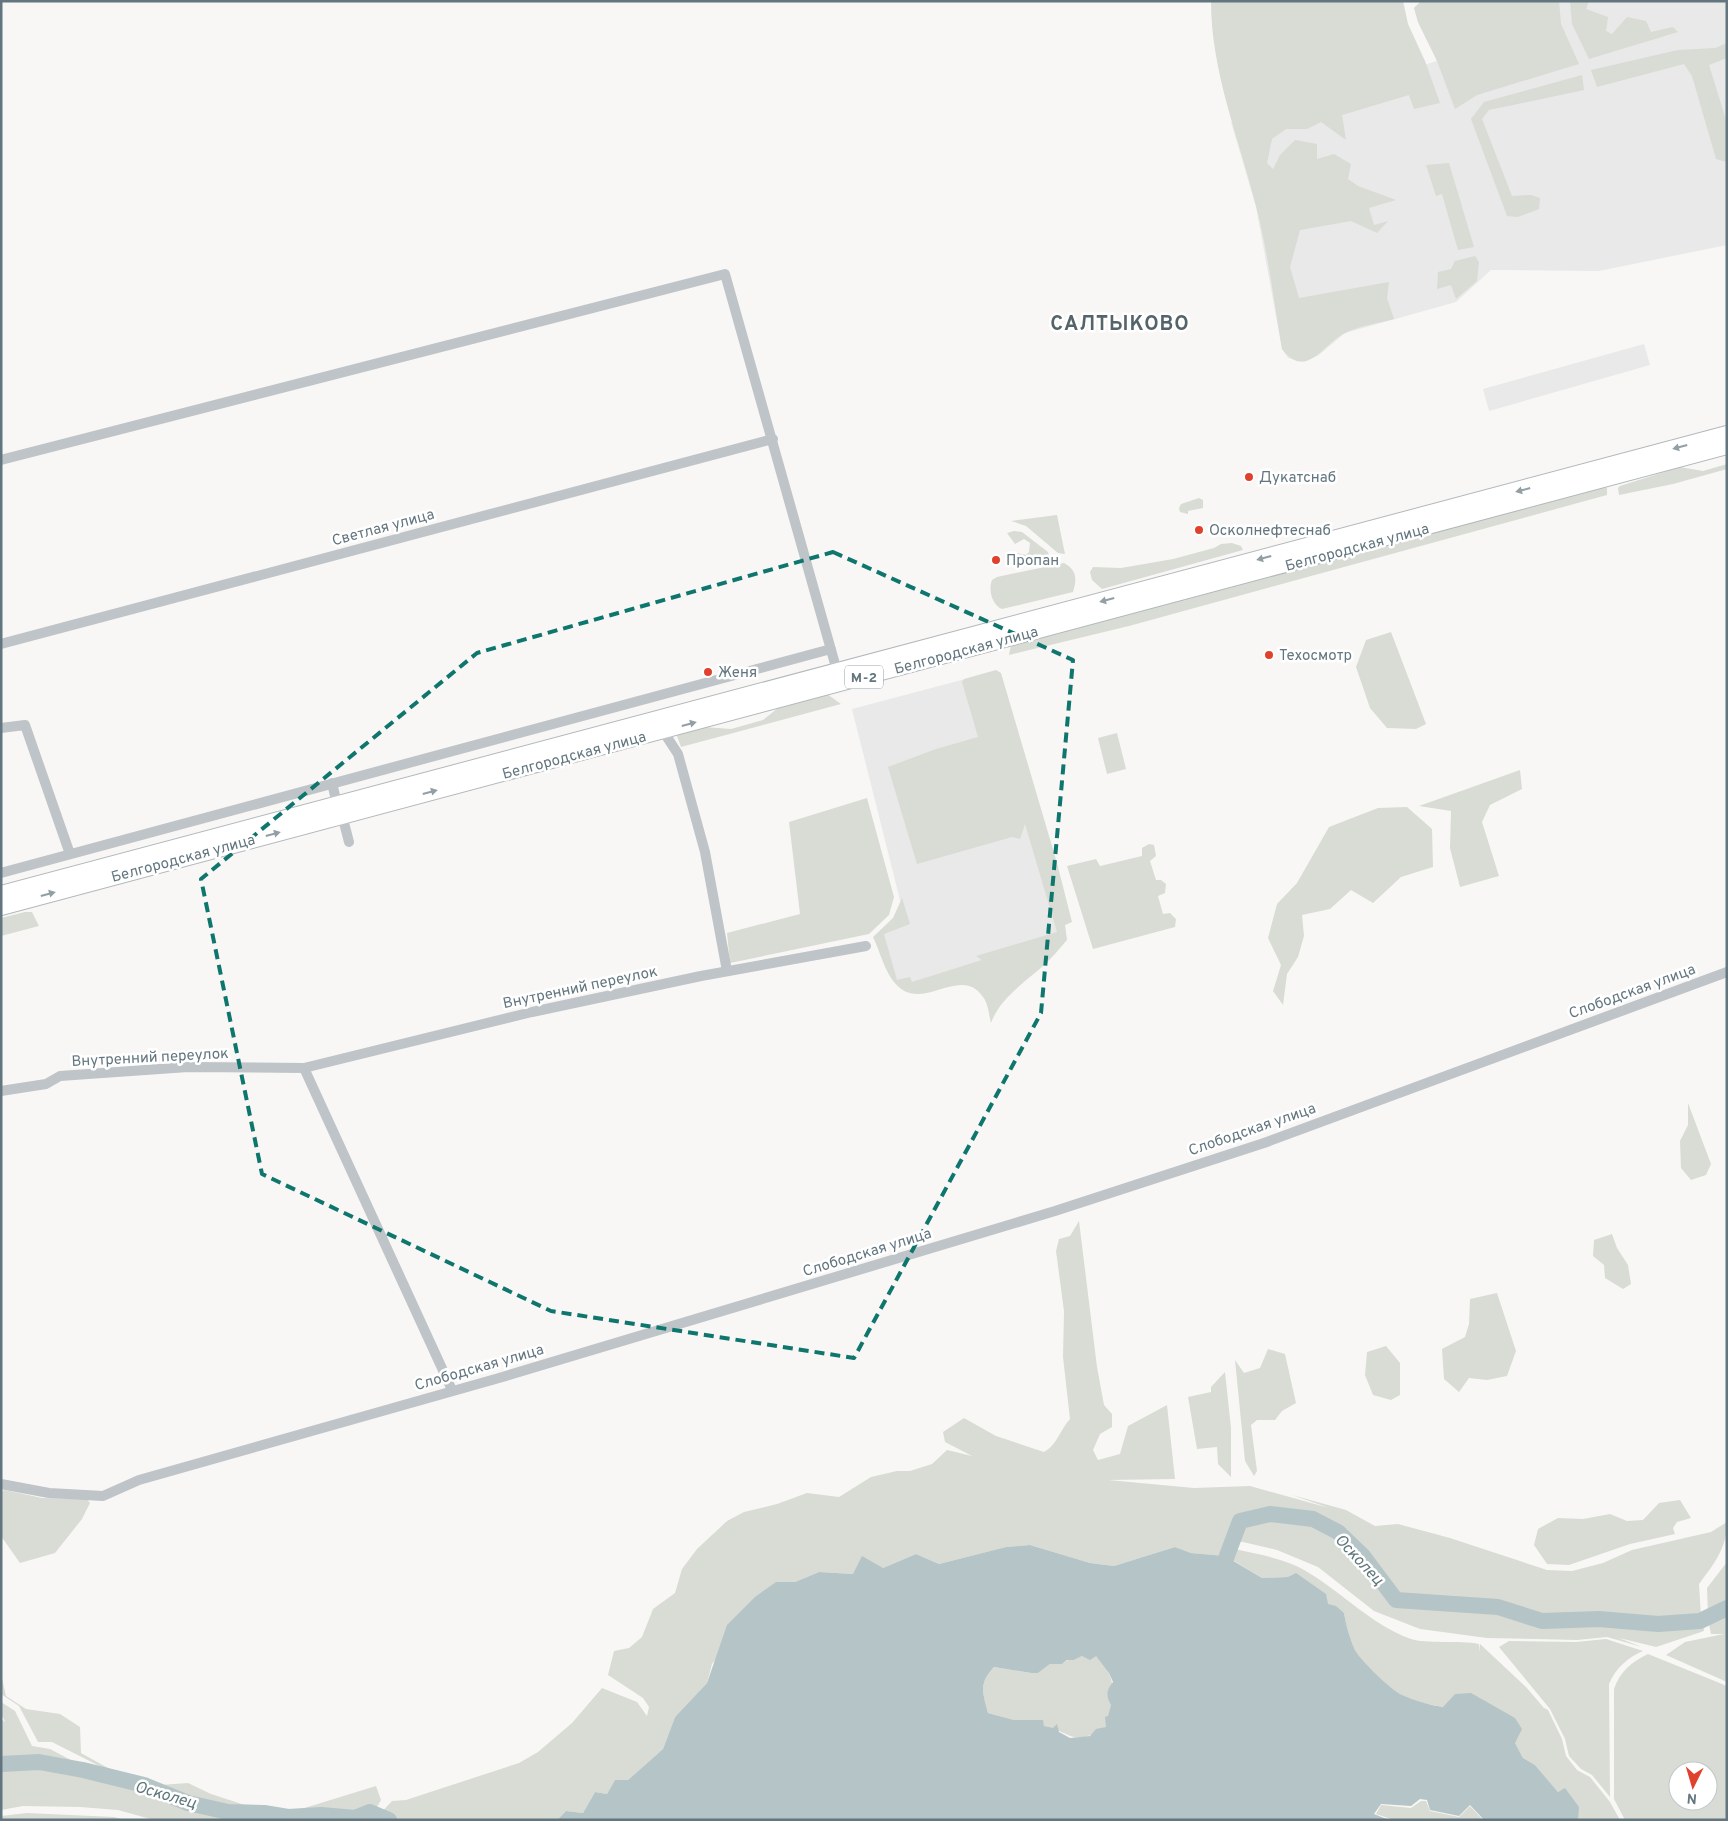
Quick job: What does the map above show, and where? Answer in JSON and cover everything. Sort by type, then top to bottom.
[{"type":"main road","name":"Белгородская улица","points":[[1,907],[339,810],[837,671],[1727,434]]},
{"type":"main road","name":"Белгородская улица","points":[[1,894],[663,731],[1727,446]]},
{"type":"street","points":[[1,460],[725,274],[837,671]]},
{"type":"street","name":"Светлая улица","points":[[1,644],[773,439]]},
{"type":"street","points":[[1,873],[831,649]]},
{"type":"street","points":[[1,728],[25,725],[70,854]]},
{"type":"street","points":[[663,731],[678,754],[681,763],[705,852],[728,971]]},
{"type":"street","points":[[332,783],[349,842]]},
{"type":"street","name":"Внутренний переулок","points":[[1,1091],[46,1084],[60,1076],[188,1067],[304,1068],[532,1012],[728,971],[866,946]]},
{"type":"street","name":"Слободская улица","points":[[1,1484],[49,1493],[103,1496],[139,1480],[499,1378],[1035,1217],[1255,1146],[1727,972]]},
{"type":"street","points":[[304,1068],[452,1390]]},
{"type":"highlighted area","points":[[833,552],[1073,660],[1041,1013],[854,1358],[551,1311],[262,1174],[201,879],[477,653]]},
{"type":"shaded area","points":[[1211,1],[1403,1],[1408,24],[1425,61],[1440,103],[1414,109],[1409,95],[1342,115],[1346,140],[1321,122],[1307,129],[1286,129],[1272,139],[1267,163],[1273,169],[1280,155],[1295,140],[1317,144],[1317,159],[1334,154],[1351,164],[1348,179],[1358,186],[1396,200],[1369,208],[1374,225],[1388,221],[1377,233],[1351,221],[1300,230],[1290,267],[1299,298],[1389,282],[1387,298],[1394,319],[1345,333],[1315,357],[1307,361],[1291,358],[1282,349],[1260,223],[1221,79],[1212,27]]},
{"type":"shaded area","points":[[1421,1],[1727,1],[1727,245],[1599,271],[1491,270],[1456,302],[1345,333],[1319,355],[1304,362],[1288,358],[1282,349],[1256,207],[1231,122],[1437,61],[1418,22],[1414,8]]},
{"type":"shaded area","points":[[1421,1],[1559,1],[1561,24],[1579,64],[1477,95],[1455,109],[1437,61],[1418,22],[1414,8]]},
{"type":"shaded area","points":[[1570,1],[1589,1],[1586,9],[1608,17],[1606,31],[1612,34],[1627,17],[1646,21],[1651,32],[1673,27],[1678,32],[1589,59],[1572,24]]},
{"type":"shaded area","points":[[1727,43],[1727,58],[1709,65],[1727,123],[1727,162],[1716,159],[1692,76],[1684,64],[1597,87],[1591,70],[1678,50],[1715,48]]},
{"type":"shaded area","points":[[1582,75],[1584,90],[1489,110],[1482,119],[1512,196],[1531,195],[1540,198],[1539,209],[1518,217],[1507,216],[1471,119],[1484,102]]},
{"type":"shaded area","points":[[1449,163],[1474,247],[1458,250],[1442,194],[1436,196],[1426,165]]},
{"type":"shaded area","points":[[1475,256],[1479,262],[1477,281],[1456,299],[1451,285],[1437,289],[1438,272],[1451,269],[1455,261]]},
{"type":"shaded area","points":[[1644,344],[1650,365],[1489,411],[1483,389]]},
{"type":"shaded area","points":[[1727,464],[1727,469],[1673,484],[1619,495],[1618,488],[1620,486],[1680,467],[1703,471]]},
{"type":"shaded area","points":[[1600,486],[1607,488],[1607,495],[1129,626],[1009,655],[1011,645]]},
{"type":"shaded area","points":[[1199,498],[1203,500],[1203,508],[1188,511],[1188,514],[1180,512],[1181,504]]},
{"type":"shaded area","points":[[1057,515],[1065,554],[1058,553],[1026,526],[1011,521]]},
{"type":"shaded area","points":[[1014,531],[1022,532],[1048,552],[1049,556],[1021,561],[1017,553],[1026,555],[1029,552],[1030,543],[1024,539],[1015,544],[1007,533]]},
{"type":"shaded area","points":[[1232,543],[1241,546],[1243,550],[1102,589],[1092,580],[1090,572],[1093,567],[1121,568],[1173,559],[1214,548],[1221,544]]},
{"type":"shaded area","points":[[1064,563],[1075,575],[1073,592],[1002,609],[993,601],[991,584],[992,580],[997,577]]},
{"type":"shaded area","points":[[1391,632],[1426,724],[1416,729],[1387,728],[1370,708],[1356,667],[1366,640]]},
{"type":"shaded area","points":[[996,670],[1001,673],[1057,863],[1072,922],[1065,925],[1067,940],[1046,963],[1006,998],[991,1023],[985,1000],[974,988],[965,985],[954,986],[921,994],[910,993],[900,988],[887,972],[873,937],[893,918],[902,898],[910,924],[884,934],[897,980],[910,977],[912,982],[982,960],[976,956],[1057,932],[1025,824],[1020,839],[1012,837],[917,864],[888,767],[936,749],[978,737],[962,682],[964,679]]},
{"type":"shaded area","points":[[988,673],[1066,938],[905,986],[894,978],[880,933],[902,908],[852,709]]},
{"type":"shaded area","points":[[827,694],[841,704],[681,747],[677,736],[680,731],[704,727],[731,729],[763,720],[783,704]]},
{"type":"shaded area","points":[[1117,733],[1126,769],[1107,774],[1098,738]]},
{"type":"shaded area","points":[[1520,770],[1522,789],[1490,805],[1482,822],[1499,876],[1460,887],[1450,848],[1451,811],[1419,806]]},
{"type":"shaded area","points":[[867,798],[894,897],[889,915],[869,934],[730,963],[727,933],[800,914],[789,822]]},
{"type":"shaded area","points":[[1407,807],[1432,829],[1433,867],[1401,877],[1373,903],[1351,890],[1330,909],[1302,915],[1304,936],[1298,957],[1287,974],[1283,1005],[1273,991],[1281,965],[1268,938],[1277,904],[1297,883],[1329,827],[1378,808]]},
{"type":"shaded area","points":[[1149,844],[1154,845],[1156,856],[1150,861],[1156,880],[1161,880],[1166,884],[1165,893],[1158,896],[1163,914],[1170,913],[1176,919],[1175,927],[1093,949],[1067,866],[1096,859],[1100,866],[1142,856],[1142,848]]},
{"type":"shaded area","points":[[32,912],[39,926],[1,936],[1,918]]},
{"type":"shaded area","points":[[1688,1103],[1711,1164],[1706,1175],[1691,1180],[1681,1168],[1680,1141],[1688,1125]]},
{"type":"shaded area","points":[[1079,1221],[1097,1367],[1104,1405],[1112,1414],[1112,1427],[1100,1434],[1093,1450],[1098,1460],[1120,1454],[1128,1426],[1167,1405],[1175,1479],[1108,1480],[1194,1488],[1250,1486],[1329,1508],[1292,1495],[1346,1510],[1375,1526],[1398,1524],[1450,1538],[1547,1570],[1572,1571],[1603,1563],[1632,1550],[1711,1532],[1727,1522],[1725,1540],[1719,1555],[1699,1584],[1701,1617],[1658,1621],[1633,1621],[1599,1615],[1543,1618],[1498,1605],[1397,1599],[1364,1557],[1339,1532],[1313,1518],[1270,1513],[1239,1520],[1230,1533],[1234,1534],[1224,1556],[1191,1553],[1175,1547],[1114,1566],[1090,1563],[1030,1545],[1006,1547],[939,1564],[916,1554],[883,1568],[853,1574],[819,1572],[795,1582],[776,1582],[712,1664],[707,1683],[675,1717],[663,1749],[628,1780],[615,1780],[607,1794],[595,1792],[583,1813],[566,1811],[557,1820],[389,1820],[378,1816],[392,1801],[406,1800],[519,1763],[538,1752],[572,1723],[602,1688],[637,1702],[647,1716],[649,1707],[643,1698],[608,1675],[614,1651],[629,1648],[642,1637],[653,1609],[675,1593],[682,1569],[697,1549],[727,1521],[744,1512],[777,1504],[807,1493],[839,1497],[871,1477],[897,1471],[910,1471],[932,1464],[947,1450],[972,1456],[945,1442],[943,1432],[964,1418],[996,1436],[1044,1452],[1048,1449],[1070,1419],[1063,1357],[1064,1311],[1056,1251],[1059,1239],[1070,1236]]},
{"type":"shaded area","points":[[1612,1234],[1617,1248],[1628,1265],[1631,1284],[1623,1289],[1605,1278],[1604,1265],[1593,1256],[1594,1240]]},
{"type":"shaded area","points":[[1497,1293],[1516,1351],[1507,1376],[1487,1380],[1469,1378],[1459,1392],[1444,1379],[1442,1349],[1465,1337],[1469,1324],[1470,1299]]},
{"type":"shaded area","points":[[1386,1346],[1400,1363],[1400,1395],[1391,1400],[1373,1395],[1365,1375],[1367,1352]]},
{"type":"shaded area","points":[[1268,1349],[1285,1354],[1296,1403],[1282,1411],[1275,1420],[1257,1420],[1251,1425],[1257,1471],[1254,1476],[1245,1461],[1235,1360],[1244,1373],[1260,1368]]},
{"type":"shaded area","points":[[1225,1372],[1231,1428],[1231,1477],[1218,1464],[1217,1447],[1197,1449],[1188,1397],[1211,1392],[1211,1387]]},
{"type":"shaded area","points":[[5,1490],[42,1498],[87,1499],[90,1503],[82,1519],[55,1553],[20,1563],[1,1536],[1,1491]]},
{"type":"shaded area","points":[[1680,1500],[1691,1518],[1677,1522],[1673,1528],[1675,1534],[1630,1544],[1569,1565],[1547,1564],[1534,1545],[1538,1529],[1558,1518],[1583,1519],[1610,1514],[1627,1521],[1643,1520],[1659,1503]]},
{"type":"shaded area","points":[[1271,1516],[1313,1522],[1338,1536],[1359,1557],[1395,1604],[1497,1611],[1543,1624],[1600,1622],[1659,1627],[1703,1622],[1704,1631],[1656,1647],[1619,1638],[1642,1647],[1607,1637],[1577,1640],[1487,1638],[1420,1629],[1374,1611],[1318,1567],[1277,1550],[1234,1540],[1241,1522]]},
{"type":"shaded area","points":[[1030,1545],[1090,1563],[1114,1566],[1175,1547],[1191,1553],[1225,1556],[1262,1578],[1288,1577],[1296,1573],[1326,1594],[1328,1604],[1336,1606],[1344,1613],[1350,1637],[1358,1655],[1397,1692],[1417,1701],[1443,1707],[1455,1694],[1471,1693],[1515,1718],[1522,1729],[1515,1743],[1523,1758],[1535,1765],[1558,1792],[1565,1788],[1579,1807],[1578,1820],[1484,1820],[1470,1805],[1459,1816],[1430,1810],[1427,1800],[1420,1799],[1411,1806],[1381,1804],[1374,1814],[1389,1820],[557,1820],[566,1811],[583,1813],[595,1792],[607,1794],[615,1780],[628,1780],[663,1749],[675,1717],[707,1683],[727,1625],[755,1597],[776,1582],[795,1582],[819,1572],[853,1574],[862,1556],[883,1568],[916,1554],[939,1564],[1006,1547]],"holes":[[[1082,1656],[1090,1660],[1096,1656],[1109,1673],[1113,1682],[1107,1693],[1111,1705],[1108,1716],[1105,1717],[1106,1727],[1096,1729],[1090,1736],[1070,1738],[1059,1732],[1057,1724],[1053,1728],[1044,1726],[1043,1720],[1014,1720],[988,1713],[983,1689],[986,1679],[994,1667],[1038,1673],[1050,1664],[1062,1664],[1067,1660],[1074,1660]]]},
{"type":"shaded area","points":[[1230,1548],[1271,1557],[1300,1568],[1322,1581],[1371,1618],[1411,1639],[1479,1644],[1479,1652],[1480,1644],[1548,1710],[1562,1739],[1566,1756],[1577,1770],[1590,1777],[1610,1802],[1620,1820],[1578,1820],[1578,1807],[1565,1789],[1558,1792],[1535,1765],[1523,1758],[1515,1743],[1455,1694],[1444,1707],[1415,1701],[1399,1694],[1375,1674],[1358,1655],[1350,1637],[1344,1613],[1327,1604],[1288,1577],[1262,1578],[1226,1556]]},
{"type":"shaded area","points":[[1727,1562],[1727,1602],[1708,1614],[1707,1588]]},
{"type":"shaded area","points":[[1727,1613],[1727,1682],[1666,1655],[1685,1642],[1724,1634],[1711,1634],[1708,1620]]},
{"type":"shaded area","points":[[1606,1639],[1643,1651],[1623,1664],[1609,1684],[1610,1797],[1592,1775],[1581,1769],[1569,1756],[1565,1739],[1550,1709],[1499,1647],[1509,1641],[1576,1642]]},
{"type":"shaded area","points":[[1648,1654],[1727,1686],[1727,1820],[1625,1820],[1614,1799],[1614,1689],[1623,1672]]},
{"type":"shaded area","points":[[1082,1656],[1096,1656],[1109,1672],[1113,1689],[1106,1727],[1080,1738],[1044,1726],[1042,1720],[1014,1720],[988,1713],[983,1689],[989,1673],[994,1667],[1038,1673],[1050,1664],[1062,1664]]},
{"type":"shaded area","points":[[1,1674],[6,1696],[26,1709],[60,1714],[80,1727],[81,1753],[126,1778],[160,1785],[188,1783],[211,1794],[254,1808],[298,1810],[376,1786],[381,1800],[373,1814],[323,1812],[288,1815],[265,1811],[229,1810],[191,1801],[145,1783],[125,1779],[52,1742],[38,1742],[19,1706],[1,1694]]},
{"type":"shaded area","points":[[1,1702],[15,1711],[32,1746],[50,1749],[105,1778],[142,1788],[185,1806],[220,1815],[286,1820],[154,1820],[118,1810],[80,1807],[23,1806],[1,1810],[1,1719],[5,1722],[1,1713]]},
{"type":"shaded area","points":[[1421,1801],[1426,1801],[1430,1811],[1459,1817],[1470,1806],[1483,1820],[1394,1820],[1376,1814],[1381,1805],[1411,1808]]},
{"type":"shaded area","points":[[27,1813],[114,1817],[125,1820],[1,1820],[1,1816]]},
{"type":"waterway","name":"Осколец","points":[[1219,1577],[1240,1521],[1270,1514],[1313,1519],[1338,1532],[1363,1556],[1396,1600],[1498,1607],[1542,1621],[1599,1619],[1658,1624],[1700,1621],[1727,1608]]},
{"type":"waterway","name":"Осколец","points":[[1,1764],[39,1762],[83,1770],[144,1785],[188,1803],[228,1812],[264,1813],[288,1817],[321,1815],[355,1818],[370,1812],[389,1820]]},
{"type":"place","name":"Дукатснаб","points":[[1249,477]]},
{"type":"place","name":"Осколнефтеснаб","points":[[1199,530]]},
{"type":"place","name":"Пропан","points":[[996,560]]},
{"type":"place","name":"Техосмотр","points":[[1269,655]]},
{"type":"place","name":"Женя","points":[[708,672]]},
{"type":"district","name":"САЛТЫКОВО","points":[[1120,323]]}]
